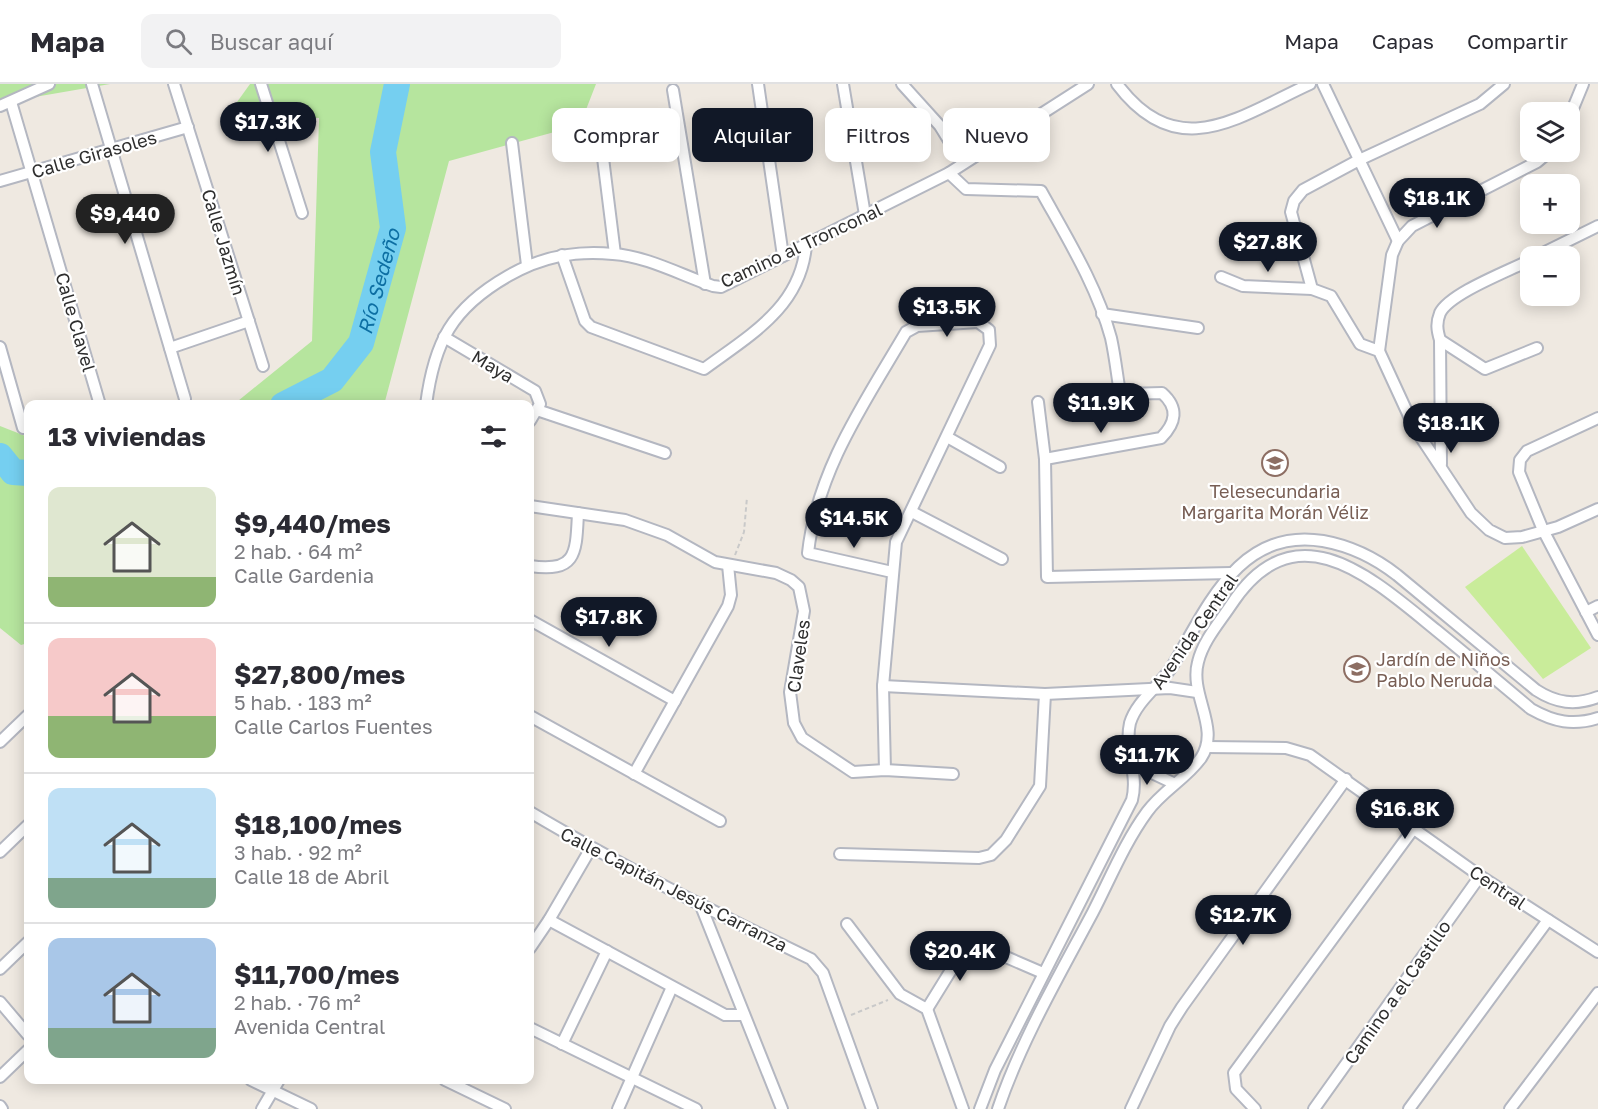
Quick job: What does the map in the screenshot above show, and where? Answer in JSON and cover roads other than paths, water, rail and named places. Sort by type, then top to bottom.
[{"type":"street","points":[[5,104],[49,84]]},
{"type":"street","points":[[92,84],[185,399]]},
{"type":"street","name":"Calle Jazmín","points":[[174,84],[263,366]]},
{"type":"street","points":[[261,84],[302,213]]},
{"type":"street","points":[[758,84],[783,256]]},
{"type":"street","points":[[843,84],[865,215]]},
{"type":"street","points":[[902,84],[940,126],[963,164]]},
{"type":"street","name":"Camino al Tronconal","points":[[427,400],[432,367],[444,337],[472,299],[527,265],[562,255],[615,254],[705,284],[721,287],[949,173],[1088,84]]},
{"type":"street","points":[[1117,84],[1131,102],[1152,117],[1173,127],[1197,131],[1223,125],[1310,84]]},
{"type":"street","points":[[1323,84],[1398,241]]},
{"type":"street","points":[[1312,289],[1291,212],[1293,201],[1304,190],[1359,160],[1480,104],[1504,84]]},
{"type":"street","points":[[1575,102],[1582,84]]},
{"type":"street","points":[[674,90],[705,284]]},
{"type":"street","name":"Calle Clavel","points":[[5,104],[32,172],[99,400]]},
{"type":"street","name":"Calle Girasoles","points":[[0,181],[188,127]]},
{"type":"street","points":[[512,143],[527,265]]},
{"type":"street","points":[[603,162],[615,254]]},
{"type":"street","points":[[1537,162],[1412,226],[1398,241],[1392,255],[1379,351],[1414,427],[1441,464],[1471,513],[1490,530],[1504,538],[1558,527],[1598,509]]},
{"type":"street","points":[[949,173],[966,189],[1041,191],[1079,260],[1102,314],[1110,338],[1120,393]]},
{"type":"street","points":[[1557,246],[1598,226]]},
{"type":"street","points":[[562,255],[585,321],[591,327],[704,369],[779,311],[799,279],[806,245]]},
{"type":"street","points":[[1441,464],[1440,340],[1436,326],[1441,311],[1454,298],[1520,265]]},
{"type":"street","points":[[1221,277],[1243,286],[1312,289],[1331,296],[1360,344],[1379,351]]},
{"type":"street","points":[[1102,314],[1198,328]]},
{"type":"street","points":[[170,348],[249,321]]},
{"type":"street","points":[[885,770],[883,686],[896,542],[990,345],[989,330],[978,322],[911,328],[844,437],[814,513],[808,552],[892,573]]},
{"type":"street","name":"Maya","points":[[444,337],[536,391],[539,397],[537,410]]},
{"type":"street","points":[[1440,340],[1485,369],[1537,348]]},
{"type":"street","points":[[0,347],[23,428]]},
{"type":"street","points":[[1045,459],[1161,438],[1171,429],[1175,415],[1170,401],[1162,393],[1089,395]]},
{"type":"street","points":[[1038,402],[1045,459],[1047,576],[1231,573]]},
{"type":"street","points":[[534,415],[537,410],[665,453]]},
{"type":"street","points":[[1598,418],[1527,451],[1520,460],[1519,472],[1543,530],[1598,635]]},
{"type":"street","points":[[947,436],[1000,467]]},
{"type":"street","points":[[534,507],[625,520],[667,535],[704,557],[728,565],[731,595],[728,606],[634,774]]},
{"type":"street","points":[[912,512],[1002,559]]},
{"type":"street","points":[[534,566],[558,567],[572,558],[576,549],[578,513]]},
{"type":"street","name":"Avenida Central","points":[[980,1109],[991,1079],[1132,800],[1136,778],[1130,726],[1134,711],[1142,700],[1156,689],[1231,573],[1249,556],[1266,546],[1308,538],[1353,549],[1376,559],[1397,574],[1544,695],[1564,702],[1579,702],[1598,697]]},
{"type":"street","name":"Avenida Central","points":[[1207,747],[1206,721],[1197,692],[1195,676],[1205,645],[1243,586],[1271,563],[1303,555],[1339,563],[1376,583],[1532,709],[1547,718],[1562,723],[1578,723],[1598,718]]},
{"type":"street","name":"Claveles","points":[[728,565],[776,573],[799,587],[804,611],[790,692],[797,732],[852,772],[885,770],[953,774]]},
{"type":"street","points":[[1586,612],[1598,606]]},
{"type":"street","points":[[534,622],[675,701]]},
{"type":"street","points":[[883,686],[1045,694],[1181,688],[1197,692]]},
{"type":"street","points":[[840,854],[979,858],[991,855],[1000,848],[1040,786],[1045,694]]},
{"type":"street","points":[[534,718],[720,821]]},
{"type":"street","points":[[0,742],[24,719]]},
{"type":"street","points":[[998,1109],[1050,993],[1138,827],[1147,812],[1173,783],[1200,760],[1207,747]]},
{"type":"street","name":"Central","points":[[1207,747],[1299,750],[1346,779],[1480,876],[1598,952]]},
{"type":"street","points":[[1133,764],[1173,783]]},
{"type":"street","points":[[1131,1109],[1182,1007],[1346,779]]},
{"type":"street","name":"Calle Capitán Jesús Carranza","points":[[534,814],[591,848],[701,906],[811,959],[818,966],[840,1020],[872,1109]]},
{"type":"street","points":[[1255,1109],[1236,1089],[1234,1073],[1414,828]]},
{"type":"street","points":[[0,852],[24,829]]},
{"type":"street","points":[[534,939],[549,920],[591,848]]},
{"type":"street","name":"Camino a el Castillo","points":[[1314,1109],[1480,876]]},
{"type":"street","points":[[701,906],[782,1109]]},
{"type":"street","points":[[549,920],[725,1015],[744,1016]]},
{"type":"street","points":[[1409,1109],[1548,920]]},
{"type":"street","points":[[847,924],[900,994],[927,1009],[963,1109]]},
{"type":"street","points":[[927,1009],[969,940],[1043,974]]},
{"type":"street","points":[[0,969],[24,946]]},
{"type":"street","points":[[562,1044],[607,951]]},
{"type":"street","points":[[618,1109],[672,987]]},
{"type":"street","points":[[1510,1109],[1598,993]]},
{"type":"street","points":[[0,1002],[24,1030]]},
{"type":"street","points":[[534,1030],[696,1109]]},
{"type":"street","points":[[0,1077],[24,1054]]},
{"type":"street","points":[[258,1084],[311,1109]]},
{"type":"street","points":[[262,1109],[277,1084]]},
{"type":"street","points":[[453,1084],[505,1109]]},
{"type":"waterway","name":"Río Sedeño","points":[[293,400],[332,380],[361,343],[393,228],[383,152],[397,84]]},
{"type":"waterway","name":"Río Sedeño","points":[[0,456],[13,472],[24,473]]},
{"type":"place","name":"Telesecundaria Margarita Morán Véliz","points":[[1275,463]]},
{"type":"place","name":"Jardín de Niños Pablo Neruda","points":[[1357,669]]}]
